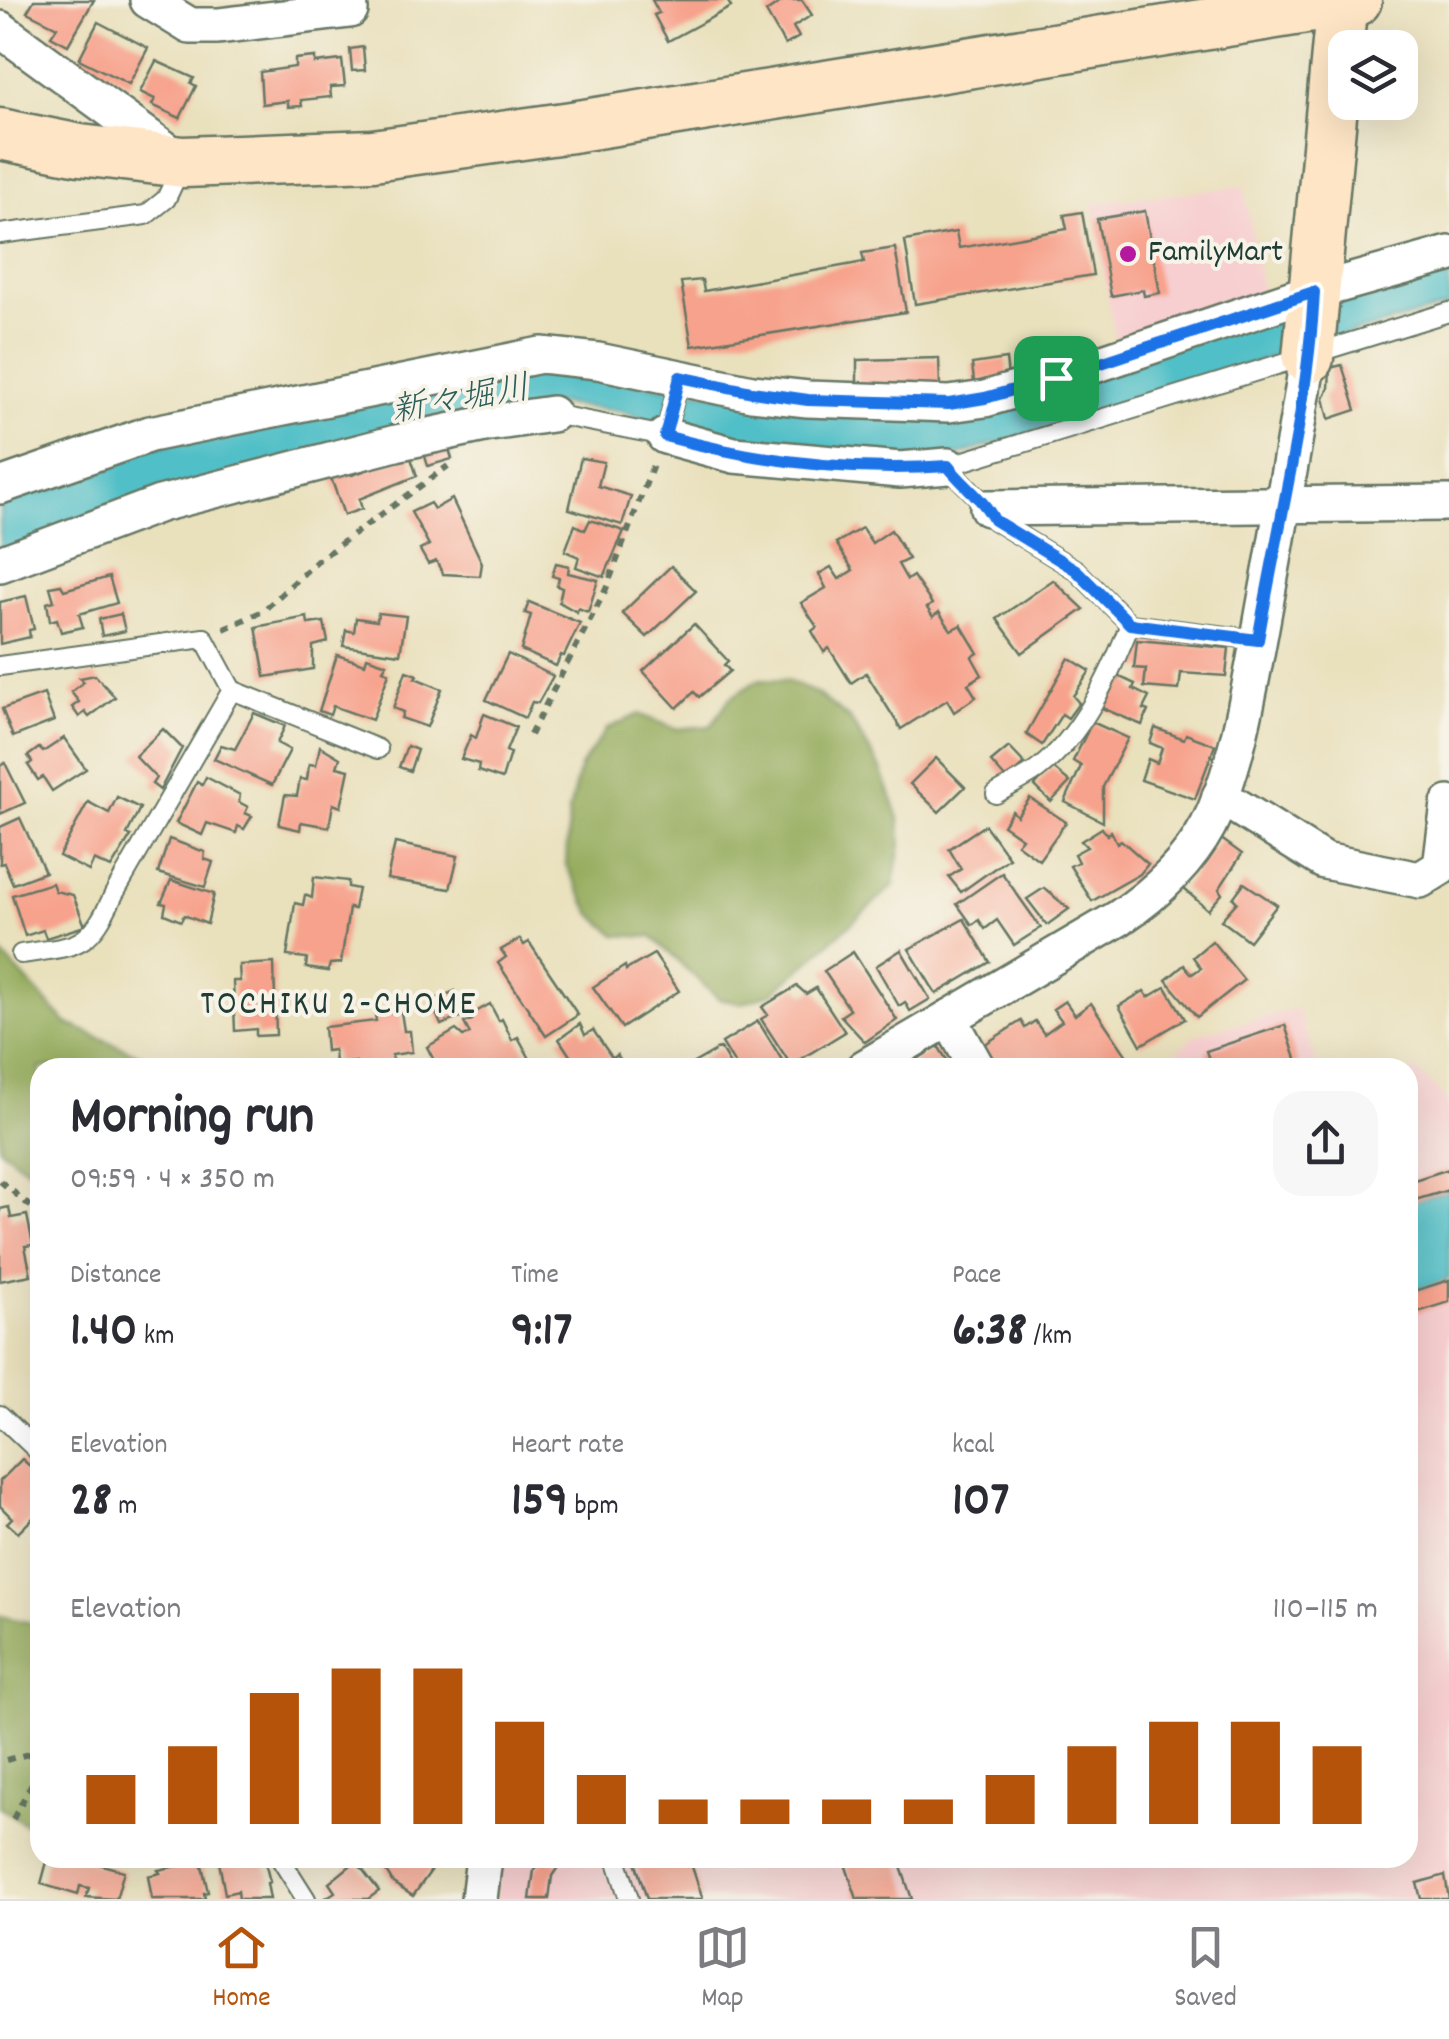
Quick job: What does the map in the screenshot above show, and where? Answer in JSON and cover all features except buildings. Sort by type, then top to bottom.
[{"type":"street","points":[[148,0],[190,26],[218,26],[350,10],[349,0]]},
{"type":"street","points":[[0,134],[80,150],[183,162],[373,155],[610,121],[1347,1],[1311,325],[1284,507],[1243,719],[1208,825],[1191,852],[1148,898],[881,1058]]},
{"type":"street","points":[[0,29],[183,162]]},
{"type":"street","points":[[0,486],[150,434],[541,356],[598,361],[808,400],[949,404],[1311,325],[1449,254]]},
{"type":"street","points":[[0,564],[160,504],[396,442],[552,414]]},
{"type":"street","points":[[665,436],[734,455],[900,470],[948,466]]},
{"type":"street","points":[[988,508],[1449,503]]},
{"type":"street","points":[[1220,796],[1324,861],[1420,880],[1446,857],[1449,804]]},
{"type":"street","points":[[949,1018],[971,1058]]},
{"type":"street","points":[[479,1899],[483,1868]]},
{"type":"lane","points":[[0,234],[146,215],[166,199],[183,162]]},
{"type":"lane","points":[[1258,640],[1130,624],[1076,570],[994,520],[988,508],[964,488],[948,466],[1311,325],[1449,312]]},
{"type":"lane","points":[[552,414],[665,436],[680,377]]},
{"type":"lane","points":[[996,794],[1039,768],[1071,734],[1104,682],[1130,624]]},
{"type":"lane","points":[[0,666],[204,638],[232,690],[378,750]]},
{"type":"lane","points":[[21,954],[78,945],[98,928],[232,690]]},
{"type":"lane","points":[[0,1415],[30,1443]]},
{"type":"lane","points":[[286,1868],[306,1899]]},
{"type":"lane","points":[[619,1868],[629,1899]]},
{"type":"path","points":[[204,638],[263,610],[316,560],[468,452],[490,423]]},
{"type":"path","points":[[530,735],[606,589],[665,436]]},
{"type":"path","points":[[0,1182],[30,1206]]},
{"type":"path","points":[[6,1760],[30,1754]]},
{"type":"path","points":[[14,1819],[30,1788]]},
{"type":"shaded area","points":[[1244,186],[1263,301],[1116,348],[1093,203]]},
{"type":"shaded area","points":[[1297,1008],[1315,1058],[1170,1058],[1195,1035]]},
{"type":"shaded area","points":[[1418,1072],[1449,1101],[1449,1899],[494,1899],[499,1868],[1418,1868]]},
{"type":"green space","points":[[758,680],[786,681],[816,693],[850,719],[881,769],[899,818],[901,844],[894,885],[773,993],[742,1003],[719,999],[652,937],[616,935],[591,913],[566,865],[569,811],[580,767],[607,729],[639,714],[676,729],[711,726],[729,699]]},
{"type":"green space","points":[[0,952],[66,1023],[146,1058],[30,1058],[30,1170],[0,1148]]},
{"type":"green space","points":[[0,1616],[30,1623],[30,1827],[0,1807]]},
{"type":"water","name":"新々堀川","points":[[1449,262],[1449,306],[960,455],[913,459],[714,440],[619,411],[559,404],[0,557],[0,498],[130,451],[519,367],[906,419]]},
{"type":"water","points":[[1449,1190],[1449,1280],[1418,1290],[1418,1199]]},
{"type":"place","name":"FamilyMart","points":[[1128,254]]},
{"type":"district","name":"TOCHIKU 2-CHOME","points":[[339,1006]]},
{"type":"route","points":[[1314,292],[1308,358],[1258,640],[1130,624],[1076,570],[994,520],[988,508],[964,488],[948,466],[900,470],[734,455],[665,436],[680,377],[808,400],[949,404],[1056,378],[1314,292]]}]
